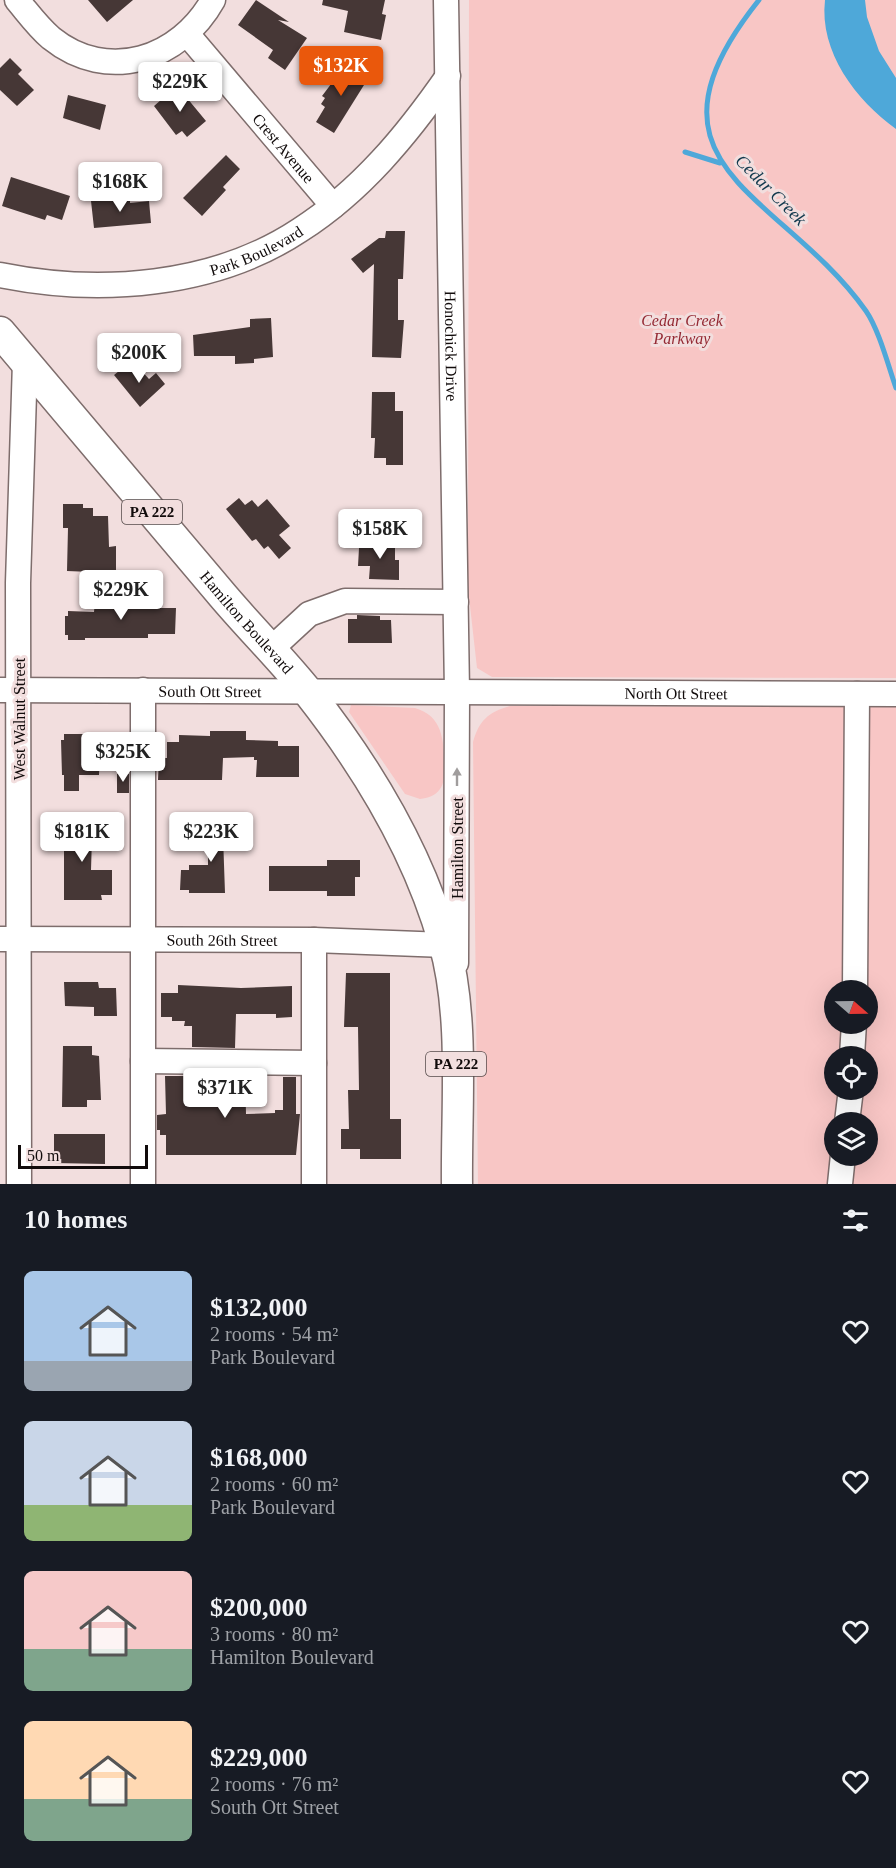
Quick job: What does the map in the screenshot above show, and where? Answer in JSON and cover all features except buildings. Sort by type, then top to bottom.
[{"type":"main road","name":"Hamilton Boulevard","points":[[0,332],[270,650],[307,690],[350,747],[390,813],[427,892],[445,945]]},
{"type":"main road","name":"Hamilton Street","points":[[445,945],[456,1003],[457,1184]]},
{"type":"street","points":[[17,0],[52,38],[70,50],[91,58],[113,61],[135,60],[170,48],[188,35],[201,20],[213,0]]},
{"type":"street","name":"Honochick Drive","points":[[446,0],[457,692]]},
{"type":"street","name":"Crest Avenue","points":[[188,35],[333,206]]},
{"type":"street","name":"Park Boulevard","points":[[0,275],[62,285],[105,286],[149,282],[192,274],[260,251],[299,231],[333,206],[396,146],[448,76]]},
{"type":"street","name":"West Walnut Street","points":[[19,1184],[10,939],[9,690],[18,583],[25,362]]},
{"type":"street","points":[[270,650],[309,614],[345,601],[456,602]]},
{"type":"street","name":"South Ott Street","points":[[9,690],[457,692]]},
{"type":"street","points":[[143,690],[143,1184]]},
{"type":"street","name":"North Ott Street","points":[[457,692],[896,694]]},
{"type":"street","name":"Hamilton Street","points":[[456,1003],[457,692]]},
{"type":"street","points":[[855,980],[857,694]]},
{"type":"street","name":"South 26th Street","points":[[10,939],[314,940],[445,945]]},
{"type":"street","points":[[314,940],[314,1184]]},
{"type":"street","points":[[143,1061],[314,1063]]},
{"type":"street","points":[[840,1184],[842,1166]]},
{"type":"green space","name":"Cedar Creek Parkway","points":[[469,0],[896,0],[896,678],[492,677],[477,668],[468,588]]},
{"type":"green space","points":[[351,705],[415,708],[431,717],[440,731],[443,748],[444,777],[438,791],[420,799],[405,794],[349,712]]},
{"type":"green space","points":[[510,706],[896,707],[896,1184],[478,1184],[473,742],[478,728],[490,714]]},
{"type":"water","points":[[825,0],[865,0],[867,17],[879,51],[896,78],[896,129],[867,104],[843,73],[828,38]]},
{"type":"waterway","name":"Cedar Creek","points":[[759,0],[722,57],[707,103],[712,141],[730,174],[759,204],[832,270],[866,311],[879,338],[896,388]]},
{"type":"waterway","points":[[685,152],[720,163]]}]
